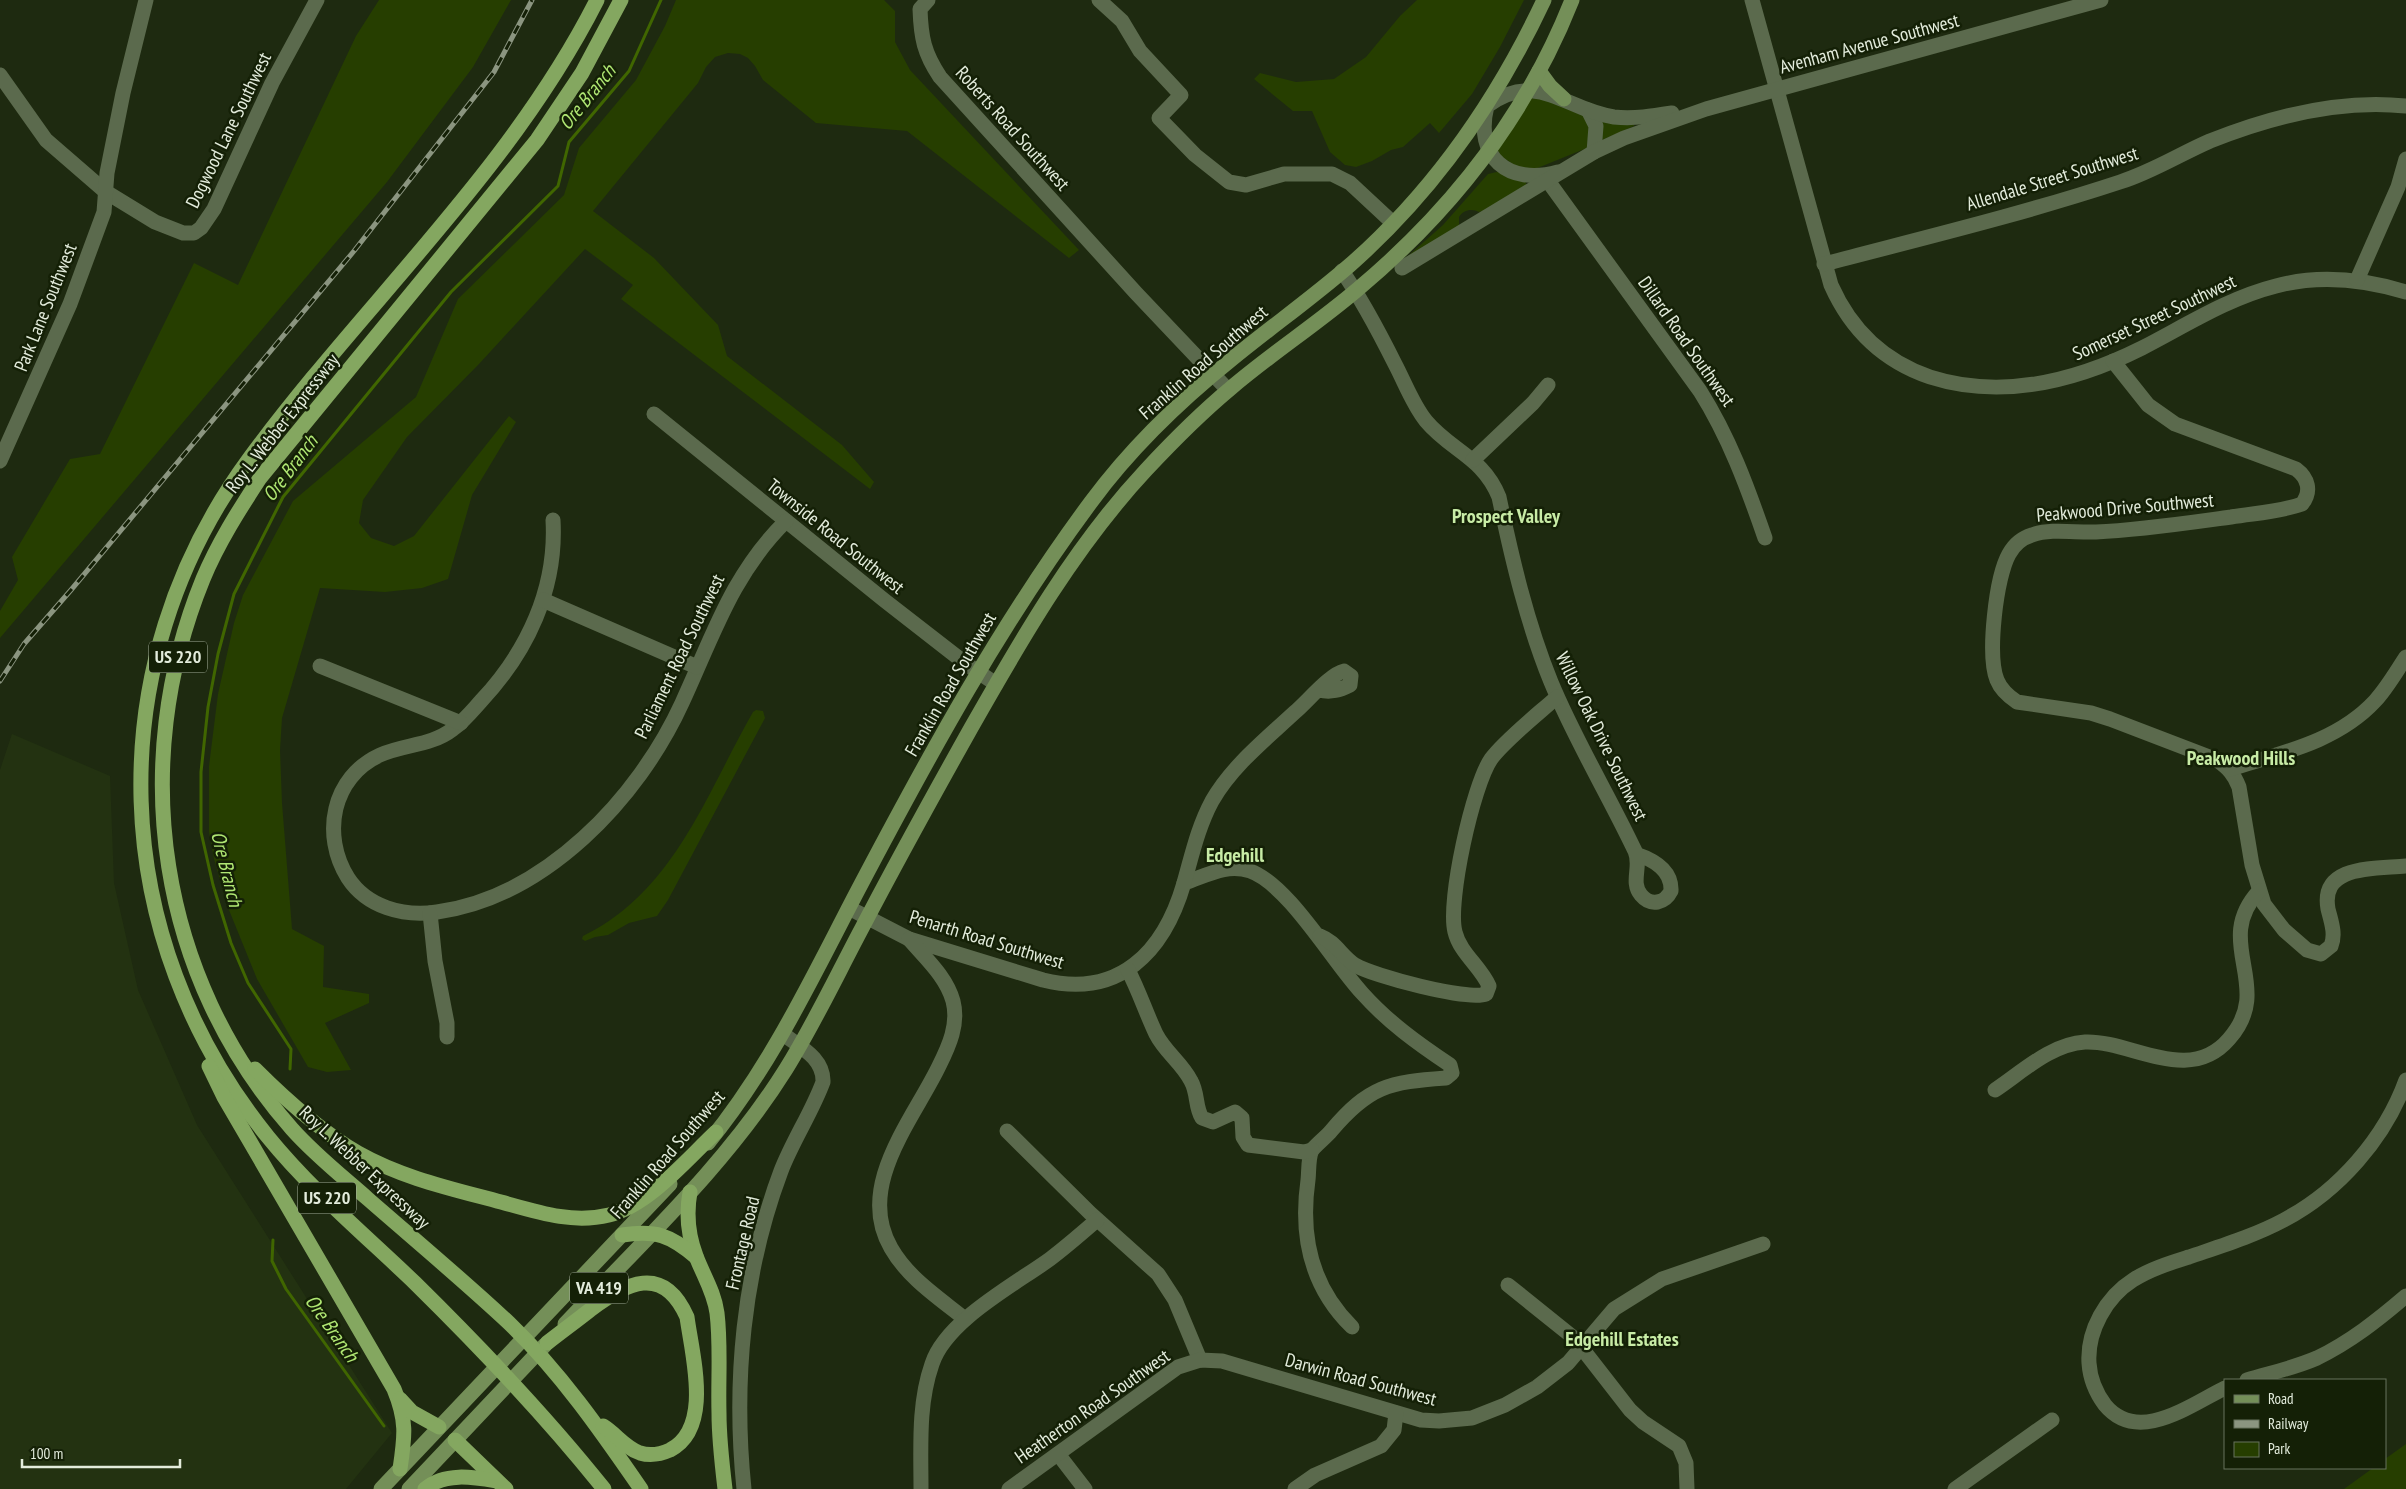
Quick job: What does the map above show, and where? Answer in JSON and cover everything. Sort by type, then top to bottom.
[{"type":"highway","name":"Roy L. Webber Expressway","points":[[597,0],[576,41],[528,116],[248,461],[217,506],[184,570],[167,616],[150,683],[141,751],[141,799],[144,846],[160,929],[182,996],[194,1022],[220,1068],[270,1138],[309,1181],[485,1353],[556,1428],[604,1489]]},
{"type":"highway","name":"Roy L. Webber Expressway","points":[[620,0],[582,74],[536,140],[260,478],[214,556],[191,612],[174,673],[165,724],[161,781],[164,843],[176,906],[188,946],[201,983],[232,1046],[271,1104],[317,1155],[510,1325],[542,1348],[557,1375],[641,1489]]},
{"type":"highway","points":[[194,1022],[209,1066],[224,1097],[394,1389],[412,1412],[440,1427]]},
{"type":"highway","points":[[232,1046],[300,1111],[358,1153],[411,1176],[547,1215],[571,1219],[589,1218],[624,1210],[651,1192],[716,1132]]},
{"type":"highway","points":[[690,1192],[687,1218],[696,1257],[712,1291],[717,1310],[719,1415],[725,1489]]},
{"type":"highway","points":[[622,1235],[652,1233],[674,1240],[696,1257]]},
{"type":"highway","points":[[542,1348],[612,1294],[638,1282],[657,1284],[681,1305],[687,1317],[696,1403],[691,1428],[685,1439],[666,1452],[647,1455],[621,1442],[612,1432],[588,1415]]},
{"type":"highway","points":[[394,1389],[403,1418],[405,1440],[400,1469]]},
{"type":"highway","points":[[455,1440],[502,1485]]},
{"type":"highway","points":[[425,1489],[445,1479],[457,1477],[475,1477],[502,1485]]},
{"type":"main road","name":"Franklin Road Southwest","points":[[381,1489],[695,1158],[746,1093],[783,1034],[849,908],[979,672],[1044,567],[1099,491],[1147,438],[1214,374],[1342,271],[1393,223],[1457,149],[1487,106],[1510,68],[1544,0]]},
{"type":"main road","name":"Franklin Road Southwest","points":[[690,1192],[749,1123],[800,1046],[936,790],[996,684],[1067,571],[1111,510],[1175,440],[1228,390],[1356,291],[1397,255],[1437,215],[1488,151],[1529,89],[1572,0]]},
{"type":"main road","points":[[1539,71],[1550,86],[1564,99]]},
{"type":"main road","name":"VA 419","points":[[409,1489],[690,1192]]},
{"type":"main road","points":[[440,1427],[455,1440]]},
{"type":"street","name":"Park Lane Southwest","points":[[0,461],[70,304],[104,212],[107,173],[146,0]]},
{"type":"street","name":"Dogwood Lane Southwest","points":[[0,76],[46,140],[106,192],[155,222],[183,233],[194,233],[201,228],[214,208],[272,82],[317,0]]},
{"type":"street","name":"Roberts Road Southwest","points":[[928,0],[920,9],[922,42],[931,64],[940,78],[1112,267],[1228,390]]},
{"type":"street","points":[[1100,0],[1122,21],[1140,51],[1181,95],[1159,118],[1195,154],[1229,182],[1246,185],[1284,174],[1332,174],[1350,182],[1393,223]]},
{"type":"street","name":"Somerset Street Southwest","points":[[1752,0],[1824,264],[1839,303],[1861,335],[1878,351],[1912,371],[1960,384],[2006,387],[2051,382],[2113,361],[2184,324],[2253,293],[2298,281],[2322,279],[2357,280],[2406,292]]},
{"type":"street","name":"Avenham Avenue Southwest","points":[[1402,268],[1594,152],[1624,138],[1706,109],[2101,0]]},
{"type":"street","name":"Avenham Avenue Southwest","points":[[1487,106],[1506,94],[1529,89],[1614,117],[1632,118],[1706,109]]},
{"type":"street","points":[[1487,106],[1484,131],[1488,151]]},
{"type":"street","name":"Allendale Street Southwest","points":[[1824,264],[2006,216],[2121,182],[2212,141],[2280,119],[2350,106],[2406,106]]},
{"type":"street","points":[[1588,110],[1596,126],[1594,152]]},
{"type":"street","name":"Avenham Avenue Southwest","points":[[1488,151],[1496,162],[1518,174],[1546,175],[1569,168]]},
{"type":"street","points":[[2357,280],[2398,187],[2406,159]]},
{"type":"street","name":"Dillard Road Southwest","points":[[1548,181],[1709,405],[1729,442],[1765,538]]},
{"type":"street","name":"Willow Oak Drive Southwest","points":[[1342,271],[1356,291],[1425,420],[1436,432],[1486,472],[1499,496],[1532,630],[1557,697],[1636,854]]},
{"type":"street","name":"Peakwood Drive Southwest","points":[[2113,361],[2135,392],[2160,414],[2189,430],[2296,469],[2305,479],[2308,493],[2304,501],[2294,507],[2255,514],[2174,525],[2096,532],[2040,533],[2021,540],[2015,545],[2006,560],[1998,588],[1994,621],[1994,672],[2002,689],[2017,702],[2091,713],[2217,760],[2230,769]]},
{"type":"street","points":[[1473,460],[1533,403],[1548,385]]},
{"type":"street","name":"Townside Road Southwest","points":[[654,414],[884,600],[996,684]]},
{"type":"street","name":"Parliament Road Southwest","points":[[553,520],[553,558],[543,600],[522,645],[509,667],[461,722],[438,738],[394,750],[366,764],[345,786],[336,805],[333,819],[334,841],[340,864],[360,891],[371,901],[386,908],[401,912],[430,913],[476,902],[517,886],[565,855],[583,839],[619,799],[660,743],[682,703],[726,602],[738,580],[758,550],[786,521]]},
{"type":"street","points":[[543,600],[697,667]]},
{"type":"street","points":[[2406,657],[2374,701],[2341,729],[2323,739],[2230,769],[2240,787],[2259,890],[2272,917],[2308,950],[2321,954],[2331,946],[2334,940],[2327,900],[2330,885],[2336,879],[2351,872],[2406,866]]},
{"type":"street","points":[[320,666],[461,722]]},
{"type":"street","name":"Penarth Road Southwest","points":[[849,908],[909,939],[1059,984],[1097,983],[1115,978],[1146,955],[1156,942],[1177,904],[1193,846],[1202,822],[1224,782],[1271,734],[1319,690]]},
{"type":"street","points":[[1316,934],[1335,945],[1355,965],[1372,972],[1463,995],[1486,994],[1489,986],[1460,944],[1453,921],[1457,884],[1468,823],[1479,783],[1492,758],[1557,697]]},
{"type":"street","points":[[1128,970],[1139,990],[1156,1034],[1192,1082],[1202,1118],[1213,1122],[1235,1112],[1242,1118],[1243,1137],[1248,1145],[1304,1152],[1312,1150],[1369,1094],[1398,1082],[1450,1076],[1452,1073],[1450,1065],[1405,1035],[1381,1014],[1329,954],[1316,934],[1290,902],[1265,879],[1249,870],[1223,869],[1184,883]]},
{"type":"street","points":[[1995,1090],[2048,1054],[2071,1044],[2085,1042],[2105,1043],[2159,1058],[2177,1060],[2198,1058],[2223,1046],[2237,1029],[2247,1003],[2247,975],[2238,934],[2244,910],[2259,890]]},
{"type":"street","points":[[430,913],[434,953],[447,1023],[447,1037]]},
{"type":"street","points":[[909,939],[947,987],[952,999],[955,1020],[947,1051],[891,1155],[882,1186],[881,1218],[890,1247],[899,1261],[910,1273],[965,1319]]},
{"type":"street","name":"Frontage Road","points":[[744,1489],[739,1413],[740,1370],[752,1279],[760,1239],[782,1170],[823,1082],[821,1066],[800,1046],[783,1034]]},
{"type":"street","points":[[2224,1388],[2161,1420],[2139,1423],[2126,1420],[2108,1408],[2094,1387],[2088,1356],[2094,1329],[2111,1301],[2132,1280],[2164,1265],[2264,1231],[2311,1203],[2348,1170],[2377,1137],[2390,1117],[2406,1080]]},
{"type":"street","points":[[1007,1131],[1097,1220],[1134,1251],[1167,1286],[1200,1360]]},
{"type":"street","points":[[1312,1150],[1305,1204],[1305,1224],[1310,1258],[1316,1277],[1324,1292],[1342,1317],[1352,1327]]},
{"type":"street","points":[[921,1489],[922,1416],[927,1380],[940,1348],[956,1327],[965,1319],[1052,1257],[1097,1220]]},
{"type":"street","name":"Darwin Road Southwest","points":[[1200,1360],[1222,1361],[1396,1414],[1439,1422],[1472,1418],[1489,1413],[1537,1387],[1568,1363],[1614,1309],[1662,1279],[1763,1244]]},
{"type":"street","points":[[1508,1285],[1582,1347],[1630,1410],[1679,1446],[1686,1463],[1687,1489]]},
{"type":"street","points":[[2251,1379],[2291,1368],[2339,1346],[2370,1326],[2406,1296]]},
{"type":"street","name":"Heatherton Road Southwest","points":[[1009,1489],[1178,1367],[1200,1360]]},
{"type":"street","points":[[1295,1489],[1315,1475],[1381,1446],[1394,1430],[1396,1414]]},
{"type":"street","points":[[1955,1489],[2052,1420]]},
{"type":"street","points":[[1058,1454],[1085,1489]]},
{"type":"shaded area","points":[[12,734],[110,776],[114,883],[138,990],[197,1125],[392,1433],[346,1489],[0,1489],[0,770]]},
{"type":"green space","points":[[379,0],[511,0],[473,67],[387,182],[0,638],[0,611],[18,580],[12,557],[70,459],[100,454],[194,263],[238,285],[356,36]]},
{"type":"green space","points":[[676,0],[884,0],[895,11],[895,42],[910,70],[1079,250],[1069,258],[907,131],[816,123],[763,80],[748,58],[740,54],[728,53],[715,57],[706,67],[698,83],[593,211],[654,258],[718,325],[727,356],[842,445],[874,482],[870,489],[621,299],[633,285],[585,249],[479,364],[407,437],[363,500],[359,523],[371,538],[394,546],[414,536],[509,416],[516,422],[472,495],[448,579],[422,588],[385,592],[320,588],[282,718],[280,750],[282,803],[292,929],[324,946],[323,987],[369,994],[369,1003],[325,1023],[351,1070],[327,1072],[308,1067],[257,979],[229,910],[214,859],[209,832],[209,766],[218,694],[234,623],[243,595],[293,501],[416,397],[458,299],[564,195],[579,148],[636,80],[665,26]]},
{"type":"green space","points":[[1417,0],[1524,0],[1500,47],[1472,94],[1439,133],[1430,123],[1403,147],[1391,150],[1372,161],[1356,167],[1345,165],[1330,152],[1312,111],[1293,111],[1254,79],[1260,73],[1296,82],[1334,79],[1366,57],[1400,16]]},
{"type":"green space","points":[[1533,95],[1585,116],[1591,122],[1587,148],[1535,169],[1522,170],[1496,153]]},
{"type":"green space","points":[[1604,121],[1634,126],[1600,141],[1601,123]]},
{"type":"green space","points":[[1501,171],[1526,182],[1526,186],[1492,209],[1479,212],[1465,211],[1459,217],[1459,226],[1399,264],[1443,225],[1488,174]]},
{"type":"green space","points":[[756,710],[763,711],[765,718],[668,900],[657,916],[629,923],[608,935],[585,941],[582,939],[583,936],[615,917],[641,894],[664,867],[703,807],[736,743],[753,712]]},
{"type":"green space","points":[[2406,1444],[2406,1489],[2344,1489],[2372,1469],[2386,1469],[2386,1458]]},
{"type":"waterway","name":"Ore Branch","points":[[290,1069],[291,1049],[248,983],[231,943],[213,885],[201,832],[201,772],[208,707],[218,654],[234,594],[283,497],[451,292],[558,186],[569,142],[629,71],[661,0]]},
{"type":"waterway","name":"Ore Branch","points":[[273,1240],[272,1261],[286,1289],[384,1426]]},
{"type":"railway","points":[[0,681],[24,644],[354,251],[494,72],[532,0]]},
{"type":"district","name":"Prospect Valley","points":[[1506,516]]},
{"type":"district","name":"Peakwood Hills","points":[[2241,758]]},
{"type":"district","name":"Edgehill","points":[[1235,855]]},
{"type":"district","name":"Edgehill Estates","points":[[1622,1339]]}]
